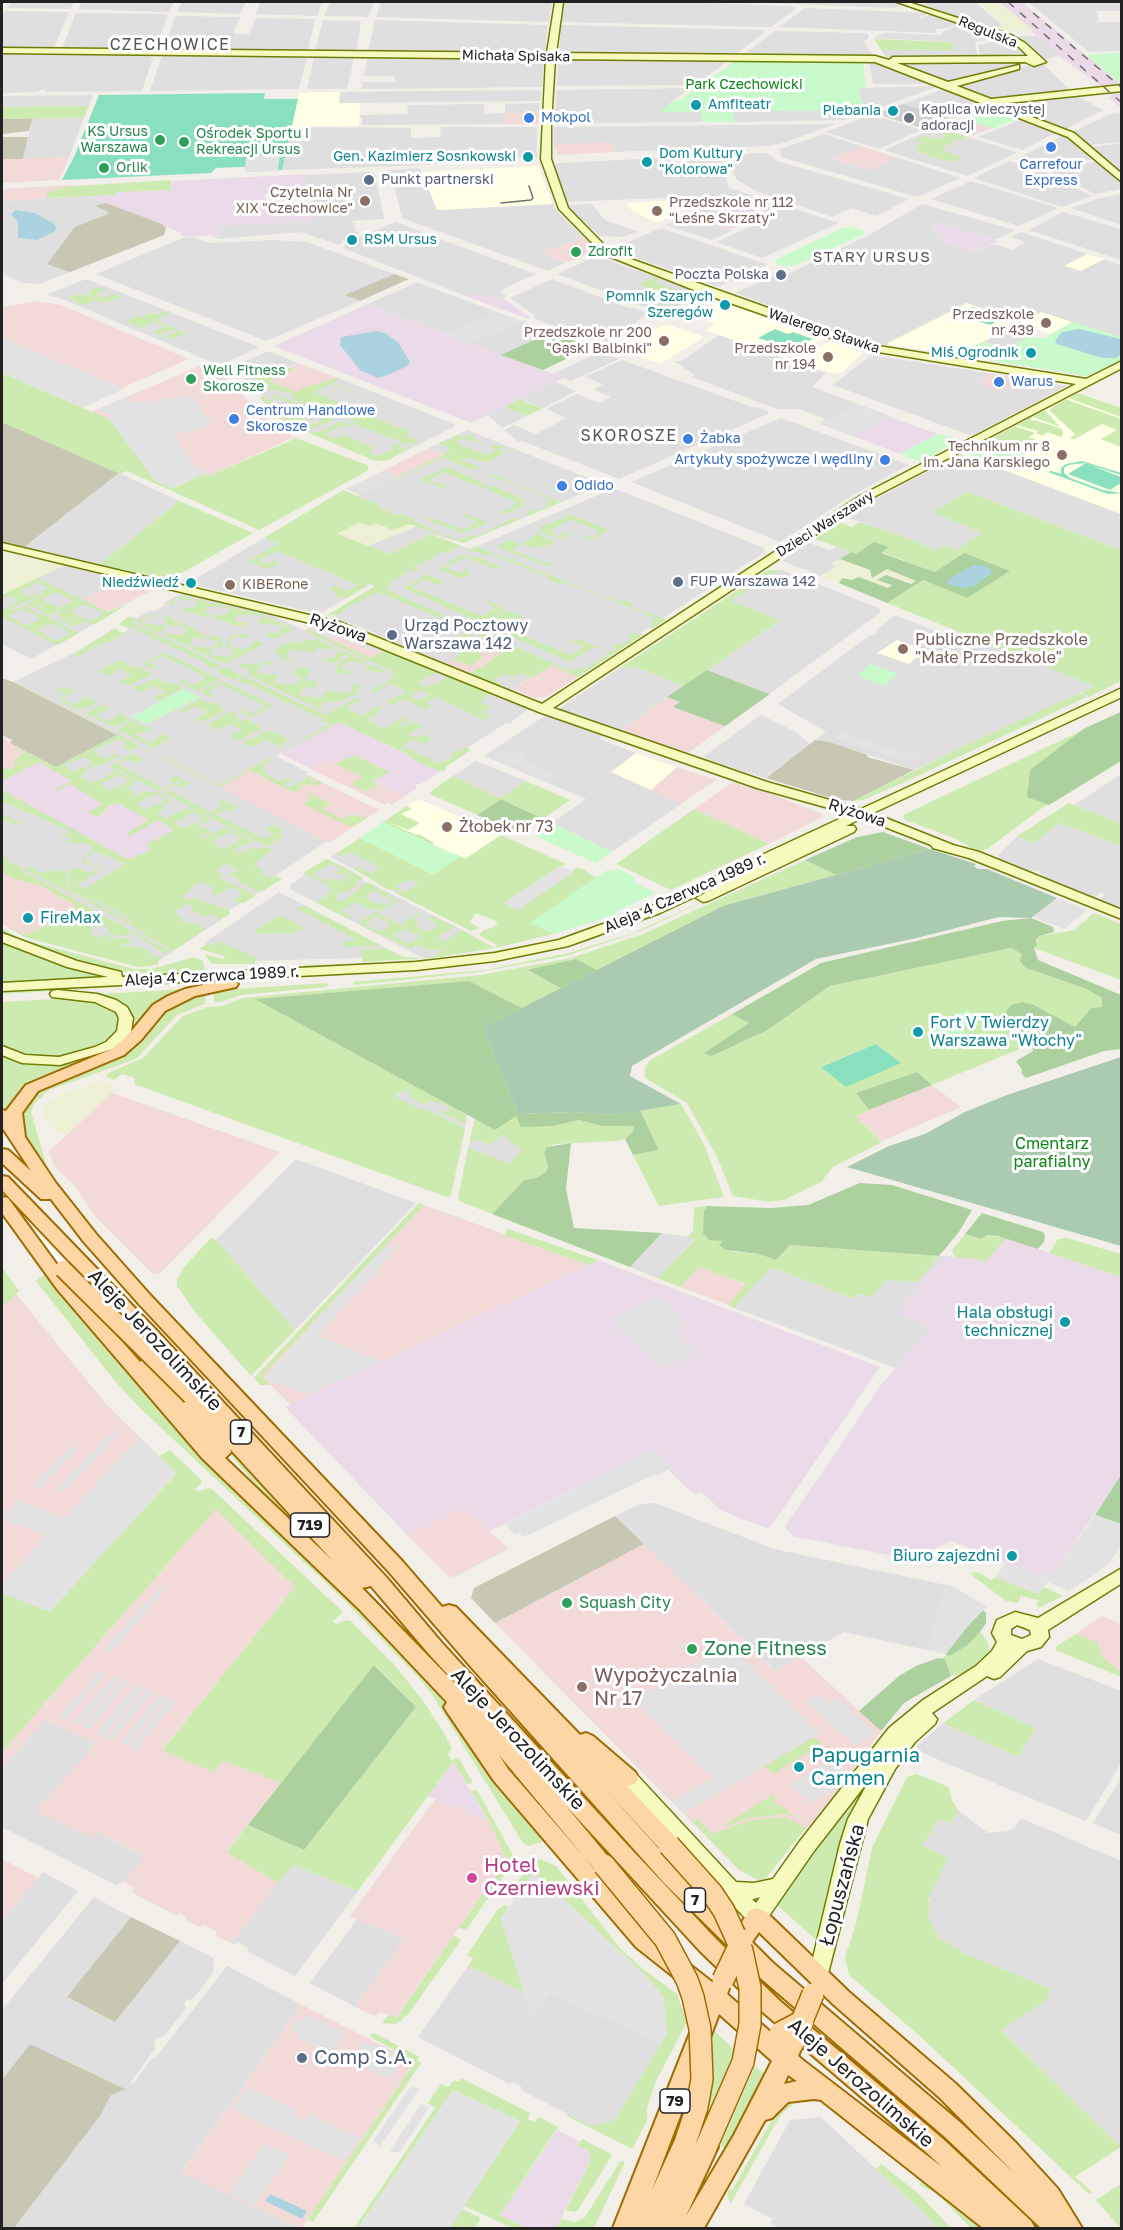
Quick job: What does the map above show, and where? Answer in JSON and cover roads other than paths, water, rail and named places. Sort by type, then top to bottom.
[{"type":"main road","points":[[20,1145],[14,1113],[20,1100],[32,1088],[118,1052],[135,1037],[159,1008],[174,999],[191,992],[230,984]]},
{"type":"main road","points":[[2,1114],[20,1145],[77,1222]]},
{"type":"main road","name":"7","points":[[2,1154],[77,1222]]},
{"type":"main road","name":"7","points":[[2,1181],[41,1222]]},
{"type":"main road","name":"719","points":[[2,1202],[15,1221],[191,1396],[329,1546],[435,1648]]},
{"type":"main road","points":[[15,1221],[63,1285],[178,1419],[209,1453],[347,1584],[506,1750],[665,1939],[687,1980],[693,1997],[700,2037],[702,2079],[697,2107],[696,2143],[669,2229]]},
{"type":"main road","points":[[41,1222],[60,1253],[281,1522]]},
{"type":"main road","name":"Aleje Jerozolimskie","points":[[41,1222],[198,1386],[380,1583],[435,1648],[624,1856],[736,1974],[952,2161],[1023,2229]]},
{"type":"main road","name":"Aleje Jerozolimskie","points":[[77,1222],[145,1300],[396,1567],[673,1878],[786,1988],[874,2061],[954,2132],[1057,2229]]},
{"type":"main road","points":[[396,1567],[437,1600],[538,1702],[669,1845],[712,1893],[724,1911],[742,1951],[750,1988],[750,2024],[743,2062],[646,2229]]},
{"type":"main road","points":[[430,1671],[501,1775],[558,1839],[634,1931],[664,1959],[719,1989],[752,2032],[786,2045],[830,2093],[999,2229]]},
{"type":"main road","points":[[538,1702],[628,1778]]},
{"type":"main road","points":[[719,1989],[757,1917],[787,1945],[816,1985],[841,1998],[948,2091],[1008,2150],[1050,2196],[1070,2229]]},
{"type":"main road","points":[[744,1942],[766,1939],[787,1945]]},
{"type":"main road","points":[[692,2229],[752,2124],[786,2045],[803,2021],[816,1985]]},
{"type":"main road","name":"79","points":[[624,2229],[651,2166],[719,1989]]},
{"type":"main road","points":[[752,2124],[775,2099],[787,2092],[814,2089],[830,2093]]},
{"type":"street","points":[[551,56],[559,2]]},
{"type":"street","name":"Regulska","points":[[901,2],[1008,37],[1022,45],[1033,61]]},
{"type":"street","name":"Michała Spisaka","points":[[2,51],[875,59],[887,62],[902,59],[1033,61]]},
{"type":"street","name":"Walerego Sławka","points":[[551,56],[546,159],[564,209],[606,252],[621,260],[870,348],[1087,382]]},
{"type":"street","points":[[949,85],[1033,61]]},
{"type":"street","points":[[887,62],[996,103],[1071,135],[1122,179]]},
{"type":"street","points":[[996,103],[1122,88]]},
{"type":"street","name":"Dzieci Warszawy","points":[[543,709],[853,505],[1122,364]]},
{"type":"street","name":"Ryżowa","points":[[2,546],[324,622],[543,709],[947,846],[1122,915]]},
{"type":"street","name":"Aleja 4 Czerwca 1989 r.","points":[[2,997],[447,971],[520,961],[571,950],[665,915],[771,868],[862,818],[1122,692]]},
{"type":"street","name":"Aleja 4 Czerwca 1989 r.","points":[[2,987],[426,965],[538,949],[583,937],[638,917],[1122,703]]},
{"type":"street","points":[[2,937],[90,969],[146,979]]},
{"type":"street","points":[[2,1050],[46,1062],[71,1059],[111,1045],[124,1032],[126,1018],[122,1010],[111,1003],[97,998],[57,994]]},
{"type":"street","points":[[1038,1627],[1122,1574]]},
{"type":"street","points":[[1024,1619],[1038,1627],[1040,1634],[1038,1640],[1032,1644],[1014,1643],[1001,1630],[1008,1621],[1024,1619]]},
{"type":"street","name":"Łopuszańska","points":[[757,1917],[778,1886],[896,1733],[930,1705],[987,1667],[1014,1643]]},
{"type":"street","name":"Łopuszańska","points":[[816,1985],[850,1844],[864,1806],[881,1774],[921,1725],[988,1677],[1014,1643]]},
{"type":"street","points":[[628,1778],[757,1917]]},
{"type":"street","points":[[729,1889],[754,1891],[778,1886]]},
{"type":"water","points":[[780,79],[793,81],[796,84],[795,87],[790,91],[775,92],[764,90],[760,86],[763,82]]},
{"type":"water","points":[[16,210],[35,213],[54,224],[57,230],[37,240],[18,238],[18,222],[11,214]]},
{"type":"water","points":[[1079,329],[1121,339],[1121,355],[1116,358],[1102,358],[1057,344],[1055,341],[1062,332]]},
{"type":"water","points":[[377,331],[385,333],[398,342],[410,362],[391,374],[378,378],[360,370],[340,345],[341,337]]},
{"type":"water","points":[[974,565],[987,566],[992,573],[974,586],[964,588],[947,584],[950,578]]},
{"type":"water","points":[[270,2194],[307,2211],[302,2219],[265,2201]]},
{"type":"tram line","points":[[501,203],[531,200],[533,198],[529,186]]},
{"type":"railway","points":[[1008,2],[1122,103]]},
{"type":"railway","points":[[1033,13],[1122,88]]},
{"type":"place","name":"Amfiteatr","points":[[696,105]]},
{"type":"place","name":"Plebania","points":[[893,111]]},
{"type":"place","name":"Mokpol","points":[[529,118]]},
{"type":"place","name":"Kaplica wieczystej adoracji","points":[[909,118]]},
{"type":"place","name":"KS Ursus Warszawa","points":[[160,140]]},
{"type":"place","name":"Ośrodek Sportu i Rekreacji Ursus","points":[[184,142]]},
{"type":"place","name":"Carrefour Express","points":[[1051,147]]},
{"type":"place","name":"Gen. Kazimierz Sosnkowski","points":[[528,157]]},
{"type":"place","name":"Dom Kultury \"Kolorowa\"","points":[[647,162]]},
{"type":"place","name":"Orlik","points":[[104,168]]},
{"type":"place","name":"Punkt partnerski","points":[[369,180]]},
{"type":"place","name":"Czytelnia Nr XIX \"Czechowice\"","points":[[365,201]]},
{"type":"place","name":"Przedszkole nr 112 \"Leśne Skrzaty\"","points":[[657,211]]},
{"type":"place","name":"RSM Ursus","points":[[352,240]]},
{"type":"place","name":"Zdrofit","points":[[576,252]]},
{"type":"place","name":"Poczta Polska","points":[[781,275]]},
{"type":"place","name":"Pomnik Szarych Szeregów","points":[[725,305]]},
{"type":"place","name":"Przedszkole nr 439","points":[[1046,323]]},
{"type":"place","name":"Przedszkole nr 200 \"Gąski Balbinki\"","points":[[664,341]]},
{"type":"place","name":"Miś Ogrodnik","points":[[1031,353]]},
{"type":"place","name":"Przedszkole nr 194","points":[[828,357]]},
{"type":"place","name":"Well Fitness Skorosze","points":[[191,379]]},
{"type":"place","name":"Warus","points":[[999,382]]},
{"type":"place","name":"Centrum Handlowe Skorosze","points":[[234,419]]},
{"type":"place","name":"Żabka","points":[[688,439]]},
{"type":"place","name":"Technikum nr 8 im. Jana Karskiego","points":[[1062,455]]},
{"type":"place","name":"Artykuły spożywcze i wędliny","points":[[885,460]]},
{"type":"place","name":"Odido","points":[[562,486]]},
{"type":"place","name":"FUP Warszawa 142","points":[[678,582]]},
{"type":"place","name":"Niedźwiedź","points":[[191,583]]},
{"type":"place","name":"KIBERone","points":[[230,585]]},
{"type":"place","name":"Urząd Pocztowy Warszawa 142","points":[[392,635]]},
{"type":"place","name":"Publiczne Przedszkole \"Małe Przedszkole\"","points":[[903,649]]},
{"type":"place","name":"Żłobek nr 73","points":[[447,827]]},
{"type":"place","name":"FireMax","points":[[28,918]]},
{"type":"place","name":"Fort V Twierdzy Warszawa \"Włochy\"","points":[[918,1032]]},
{"type":"place","name":"Hala obsługi technicznej","points":[[1065,1322]]},
{"type":"place","name":"Biuro zajezdni","points":[[1012,1556]]},
{"type":"place","name":"Squash City","points":[[567,1603]]},
{"type":"place","name":"Zone Fitness","points":[[692,1649]]},
{"type":"place","name":"Wypożyczalnia Nr 17","points":[[582,1687]]},
{"type":"place","name":"Papugarnia Carmen","points":[[799,1767]]},
{"type":"place","name":"Hotel Czerniewski","points":[[472,1878]]},
{"type":"place","name":"Comp S.A.","points":[[302,2058]]},
{"type":"district","name":"CZECHOWICE","points":[[170,45]]},
{"type":"district","name":"STARY URSUS","points":[[872,257]]},
{"type":"district","name":"SKOROSZE","points":[[629,436]]},
{"type":"park label","name":"Park Czechowicki","points":[[744,85]]},
{"type":"park label","name":"Cmentarz parafialny","points":[[1052,1153]]}]
